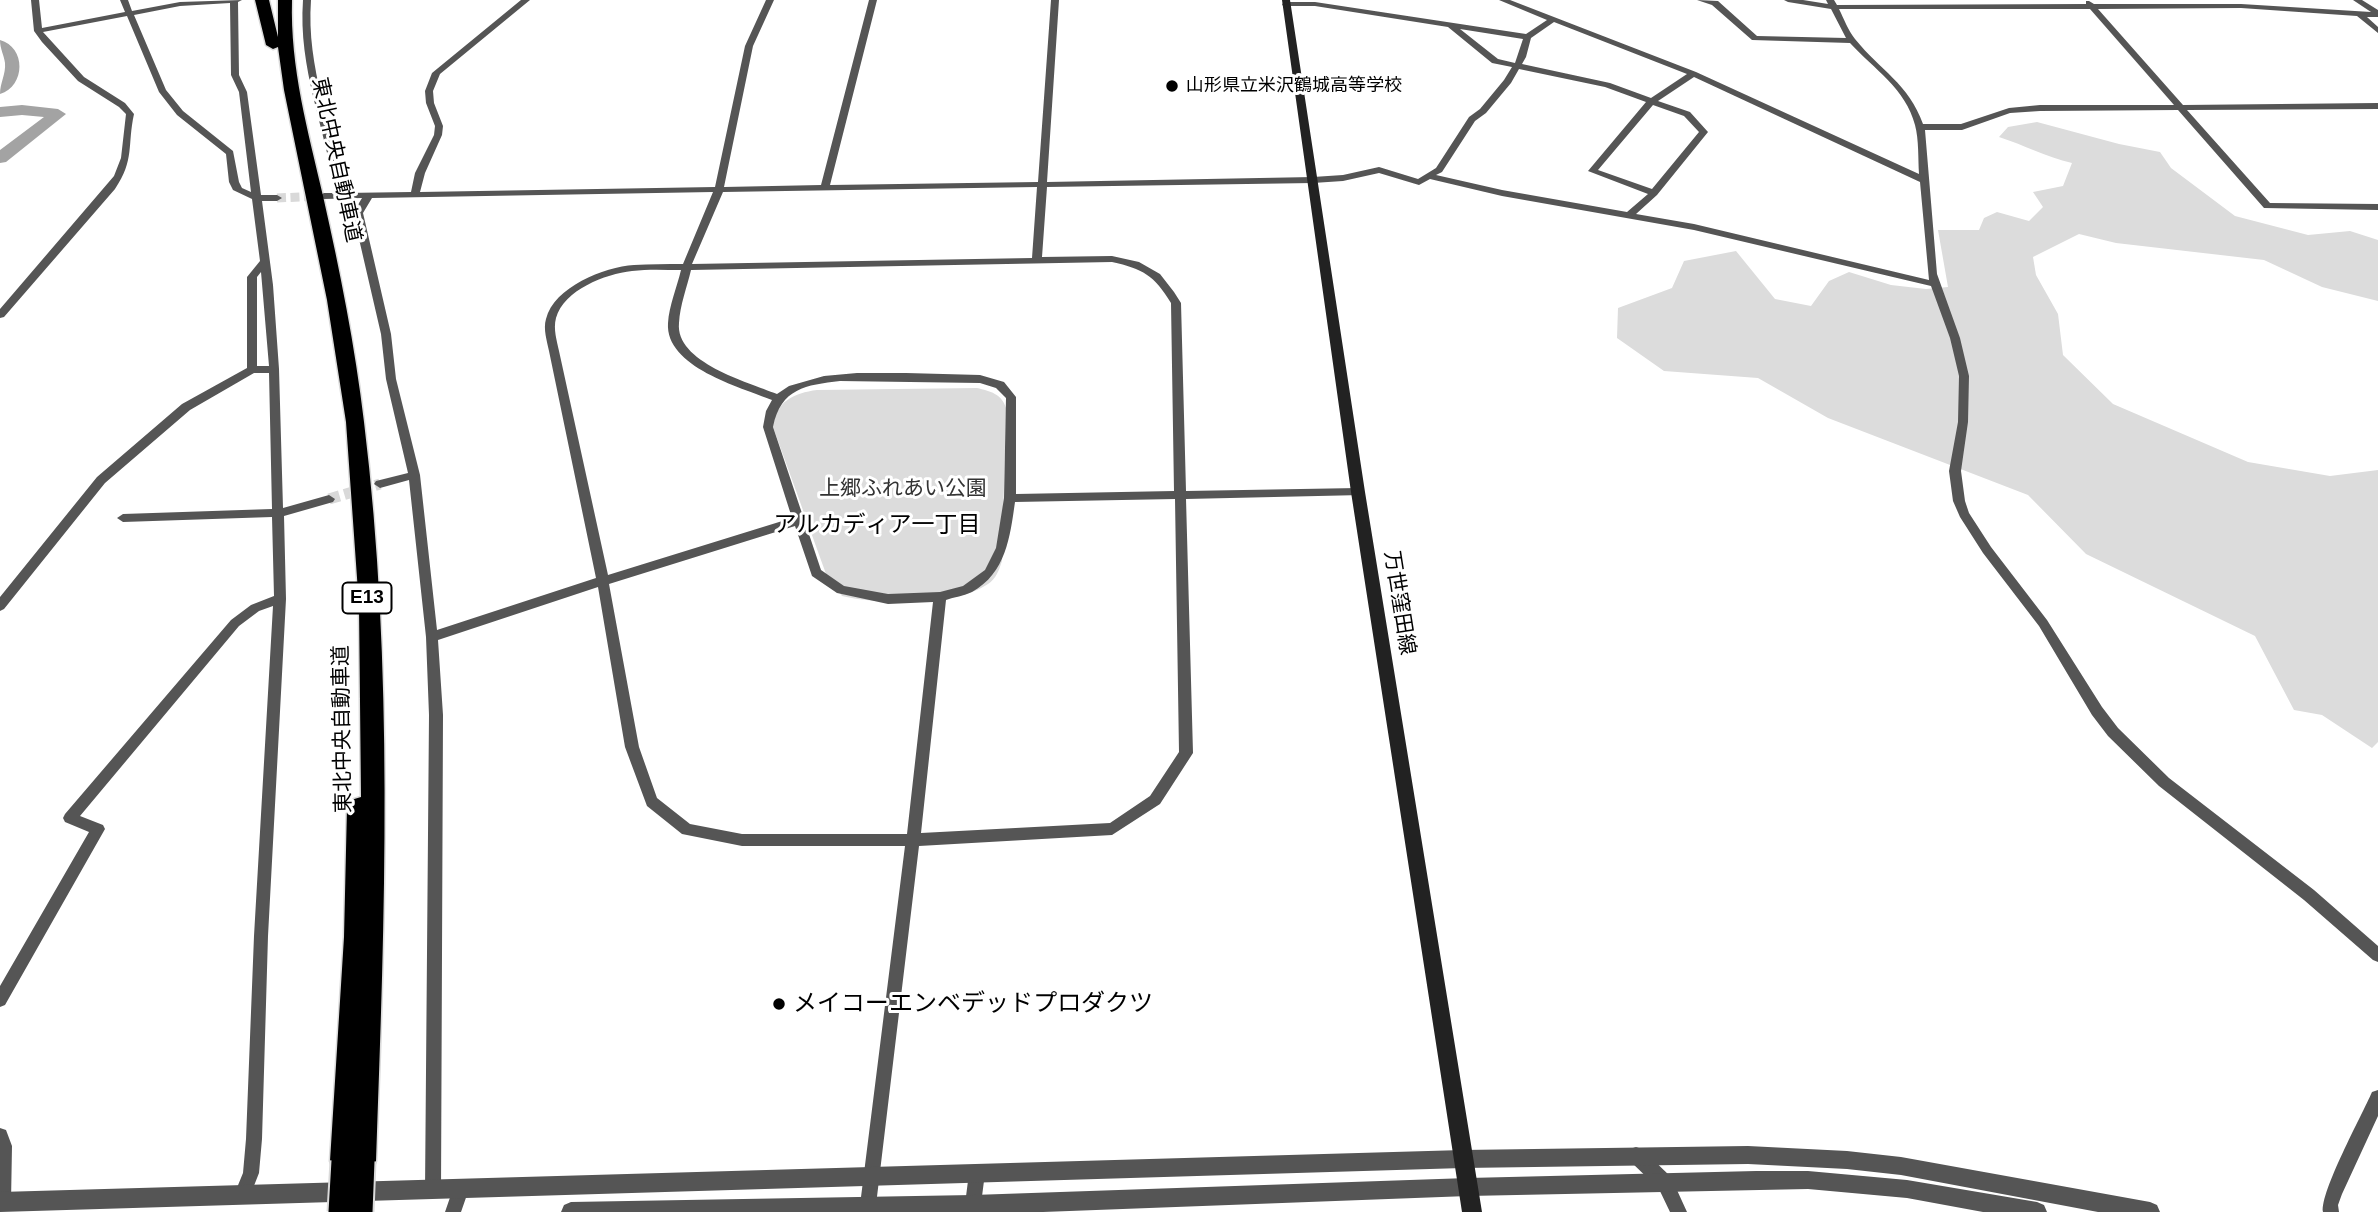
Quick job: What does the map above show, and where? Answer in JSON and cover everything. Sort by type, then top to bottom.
[{"type":"highway","points":[[262,0],[273,45]]},
{"type":"highway","name":"東北中央自動車道","points":[[274,0],[273,45],[317,260],[342,434],[351,542],[359,778],[353,1161],[359,1212]]},
{"type":"highway","name":"東北中央自動車道","points":[[285,0],[283,21],[286,61],[329,262],[355,421],[370,635],[374,785],[372,932],[353,1161],[341,1212]]},
{"type":"main road","name":"万世窪田線","points":[[1286,2],[1358,492],[1472,1212]]},
{"type":"street","points":[[0,315],[112,187],[124,170],[129,145],[126,128],[130,114],[122,105],[81,79],[38,31],[35,0]]},
{"type":"street","points":[[124,0],[162,90],[180,113],[229,153],[238,190],[258,198],[277,198]]},
{"type":"street","points":[[38,31],[200,1],[235,0],[235,75],[243,92],[265,261],[274,369],[279,513],[279,599],[261,936],[254,1139],[251,1173],[242,1195]]},
{"type":"street","points":[[307,0],[307,47],[320,111],[337,171],[340,196]]},
{"type":"street","points":[[415,195],[420,173],[438,135],[439,126],[430,103],[429,91],[436,73],[526,0]]},
{"type":"street","points":[[769,0],[749,46],[719,190],[687,265],[673,325],[678,345],[697,364],[778,398]]},
{"type":"street","points":[[825,188],[873,0]]},
{"type":"street","points":[[1037,260],[1055,0]]},
{"type":"street","points":[[1503,0],[1693,74],[1924,180]]},
{"type":"street","points":[[1701,0],[1715,4],[1755,38],[1852,41]]},
{"type":"street","points":[[1787,0],[1832,4],[2089,3],[2241,6],[2378,14]]},
{"type":"street","points":[[2357,0],[2378,14]]},
{"type":"street","points":[[1286,2],[1315,4],[1527,37]]},
{"type":"street","points":[[2089,3],[2267,206],[2378,207]]},
{"type":"street","points":[[1832,4],[1852,41],[1897,83],[1914,106],[1920,127],[1935,284],[1955,338],[1964,376],[1963,422],[1955,471],[1959,501],[1973,529],[2043,623],[2097,711],[2113,732],[2164,782],[2309,895],[2378,955]]},
{"type":"street","points":[[2358,13],[2378,31]]},
{"type":"street","points":[[324,196],[1313,180],[1343,178],[1379,170],[1419,182],[1431,177],[1450,156],[1472,119],[1483,111],[1518,65],[1527,37],[1552,20]]},
{"type":"street","points":[[1450,25],[1495,61],[1607,85],[1687,114],[1704,132],[1654,193],[1629,215]]},
{"type":"street","points":[[1654,193],[1592,171],[1652,101],[1693,74]]},
{"type":"street","points":[[1920,127],[1962,127],[2009,111],[2040,108],[2378,106]]},
{"type":"street","points":[[1431,177],[1502,193],[1695,227],[1935,284]]},
{"type":"street","points":[[369,195],[358,214],[386,334],[391,379],[414,475],[432,637],[436,715],[433,1190]]},
{"type":"street","points":[[1112,259],[1146,266],[1164,282],[1176,303],[1186,753],[1155,800],[1112,829],[913,839],[742,840],[687,830],[652,802],[632,747],[603,581],[554,351],[550,319],[562,300],[595,277],[631,268],[687,265],[1112,259]]},
{"type":"street","points":[[252,370],[252,277],[265,261]]},
{"type":"street","points":[[0,606],[101,480],[186,407],[252,370],[274,369]]},
{"type":"street","points":[[831,379],[980,379],[1000,385],[1010,397],[1010,498],[1002,548],[989,573],[967,589],[940,597],[888,599],[841,590],[816,573],[768,427],[770,412],[778,398],[801,384],[831,379]]},
{"type":"street","points":[[380,484],[414,475]]},
{"type":"street","points":[[1010,498],[1358,492]]},
{"type":"street","points":[[123,518],[279,513],[329,499]]},
{"type":"street","points":[[432,637],[797,521]]},
{"type":"street","points":[[868,1205],[940,597]]},
{"type":"street","points":[[0,1000],[98,829],[70,818],[242,616],[279,599]]},
{"type":"street","points":[[2331,1212],[2334,1192],[2378,1098]]},
{"type":"street","points":[[0,1136],[4,1146],[2,1202],[1463,1159],[1748,1155],[1847,1160],[1959,1175],[2150,1212]]},
{"type":"street","points":[[1636,1155],[1665,1183],[1679,1212]]},
{"type":"street","points":[[973,1208],[977,1173]]},
{"type":"street","points":[[571,1212],[868,1205],[973,1208],[1468,1187],[1808,1180],[1907,1189],[2037,1212]]},
{"type":"street","points":[[453,1212],[461,1189]]},
{"type":"green space","points":[[2037,122],[2160,152],[2171,168],[2235,216],[2308,235],[2350,231],[2378,240],[2378,301],[2322,287],[2264,260],[2116,243],[2079,234],[2033,257],[2036,275],[2058,314],[2063,355],[2113,404],[2248,462],[2330,476],[2378,470],[2378,742],[2372,748],[2322,715],[2294,710],[2255,636],[2086,554],[2028,495],[1828,418],[1758,378],[1664,371],[1617,338],[1618,308],[1672,288],[1684,261],[1736,251],[1775,299],[1811,306],[1829,281],[1849,272],[1891,285],[1926,289],[1948,287],[1938,230],[1979,230],[1984,218],[1997,212],[2029,221],[2043,207],[2033,192],[2063,186],[2072,163],[1999,137],[2008,127]]},
{"type":"green space","name":"上郷ふれあい公園","points":[[977,388],[998,396],[1006,408],[1002,561],[995,577],[974,591],[937,600],[896,602],[842,596],[826,574],[773,427],[778,411],[794,396],[817,390]]},
{"type":"waterway","points":[[0,44],[10,54],[13,66],[10,79],[0,89]]},
{"type":"waterway","points":[[0,112],[22,110],[58,114],[0,158]]},
{"type":"tunnel","points":[[277,198],[322,196]]},
{"type":"tunnel","points":[[329,499],[380,484]]},
{"type":"place","name":"山形県立米沢鶴城高等学校","points":[[1172,86]]},
{"type":"place","name":"メイコーエンベデッドプロダクツ","points":[[779,1004]]},
{"type":"district","name":"アルカディア一丁目","points":[[877,526]]}]
